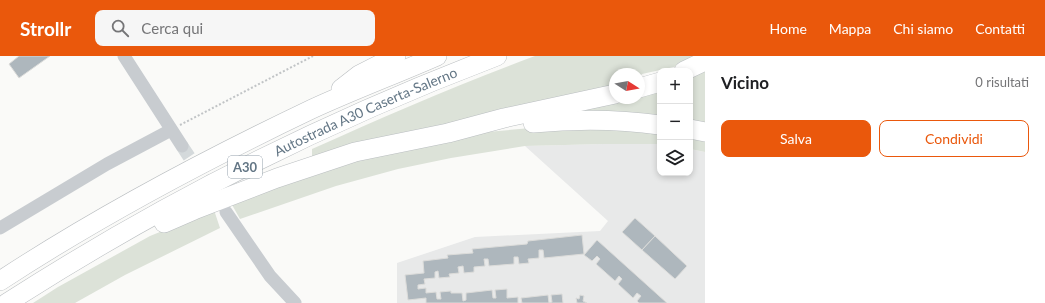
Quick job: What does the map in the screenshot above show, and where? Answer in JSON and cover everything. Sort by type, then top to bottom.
[{"type":"highway","points":[[313,109],[360,75],[396,56]]},
{"type":"highway","name":"Autostrada A30 Caserta-Salerno","points":[[0,281],[101,219],[202,163],[313,109],[437,56]]},
{"type":"highway","name":"Autostrada A30 Caserta-Salerno","points":[[7,303],[128,230],[214,183],[281,149],[363,111],[457,71],[497,56]]},
{"type":"highway","points":[[690,68],[705,61]]},
{"type":"highway","points":[[645,86],[657,83]]},
{"type":"highway","points":[[128,230],[155,227],[194,210],[270,181],[355,152],[448,133],[504,118],[609,95]]},
{"type":"highway","points":[[448,133],[558,120],[613,121],[657,125]]},
{"type":"highway","points":[[693,130],[705,132]]},
{"type":"street","points":[[124,56],[170,130],[182,146]]},
{"type":"street","points":[[0,228],[107,164],[170,130]]},
{"type":"street","points":[[226,212],[270,276],[295,303]]},
{"type":"path","points":[[170,130],[313,56]]},
{"type":"shaded area","points":[[535,56],[705,56],[692,63],[669,68],[657,68],[657,71],[645,73],[645,68],[609,68],[609,91],[316,159],[312,156],[312,149],[395,112]]},
{"type":"shaded area","points":[[705,66],[705,126],[693,124],[693,73]]},
{"type":"shaded area","points":[[657,88],[657,119],[585,112],[584,108],[609,101],[609,104],[645,104],[645,92]]},
{"type":"shaded area","points":[[565,125],[657,129],[657,144],[525,146],[451,158],[398,169],[336,186],[240,219],[231,203],[318,170],[475,133]]},
{"type":"shaded area","points":[[693,134],[705,136],[705,152],[693,150]]},
{"type":"shaded area","points":[[657,144],[657,176],[693,176],[693,150],[705,152],[705,303],[397,303],[397,263],[475,237],[600,231],[608,221],[525,146]]},
{"type":"shaded area","points":[[214,210],[220,228],[125,275],[75,303],[33,303],[58,287],[150,236]]},
{"type":"building","points":[[19,56],[50,56],[19,78],[9,64]]},
{"type":"building","points":[[635,218],[655,236],[642,250],[622,232]]},
{"type":"building","points":[[582,235],[584,254],[544,258],[543,250],[539,250],[539,258],[528,259],[529,263],[519,264],[518,257],[514,257],[514,264],[489,266],[488,259],[484,259],[485,266],[474,267],[474,272],[464,273],[463,266],[458,267],[459,273],[449,274],[450,277],[439,278],[438,271],[435,272],[435,278],[424,279],[425,284],[418,285],[418,289],[426,288],[426,293],[436,292],[437,299],[441,299],[440,292],[451,291],[451,293],[462,293],[463,301],[466,300],[466,293],[492,290],[493,298],[496,298],[495,290],[507,289],[507,298],[518,297],[518,303],[426,303],[426,298],[408,300],[405,275],[424,273],[423,261],[448,258],[447,255],[473,253],[472,249],[527,244],[528,241]]},
{"type":"building","points":[[655,236],[687,266],[675,279],[642,250]]},
{"type":"building","points":[[597,240],[667,303],[639,303],[637,301],[641,296],[637,293],[633,298],[618,284],[622,279],[619,276],[615,281],[596,264],[600,259],[597,256],[592,261],[584,255]]},
{"type":"building","points":[[562,294],[563,303],[549,303],[552,302],[551,295]]},
{"type":"building","points":[[548,295],[549,303],[522,303],[521,298]]},
{"type":"building","points":[[580,295],[584,296],[583,301],[587,303],[577,303],[576,298],[579,299]]},
{"type":"tunnel","points":[[182,146],[213,193]]}]
